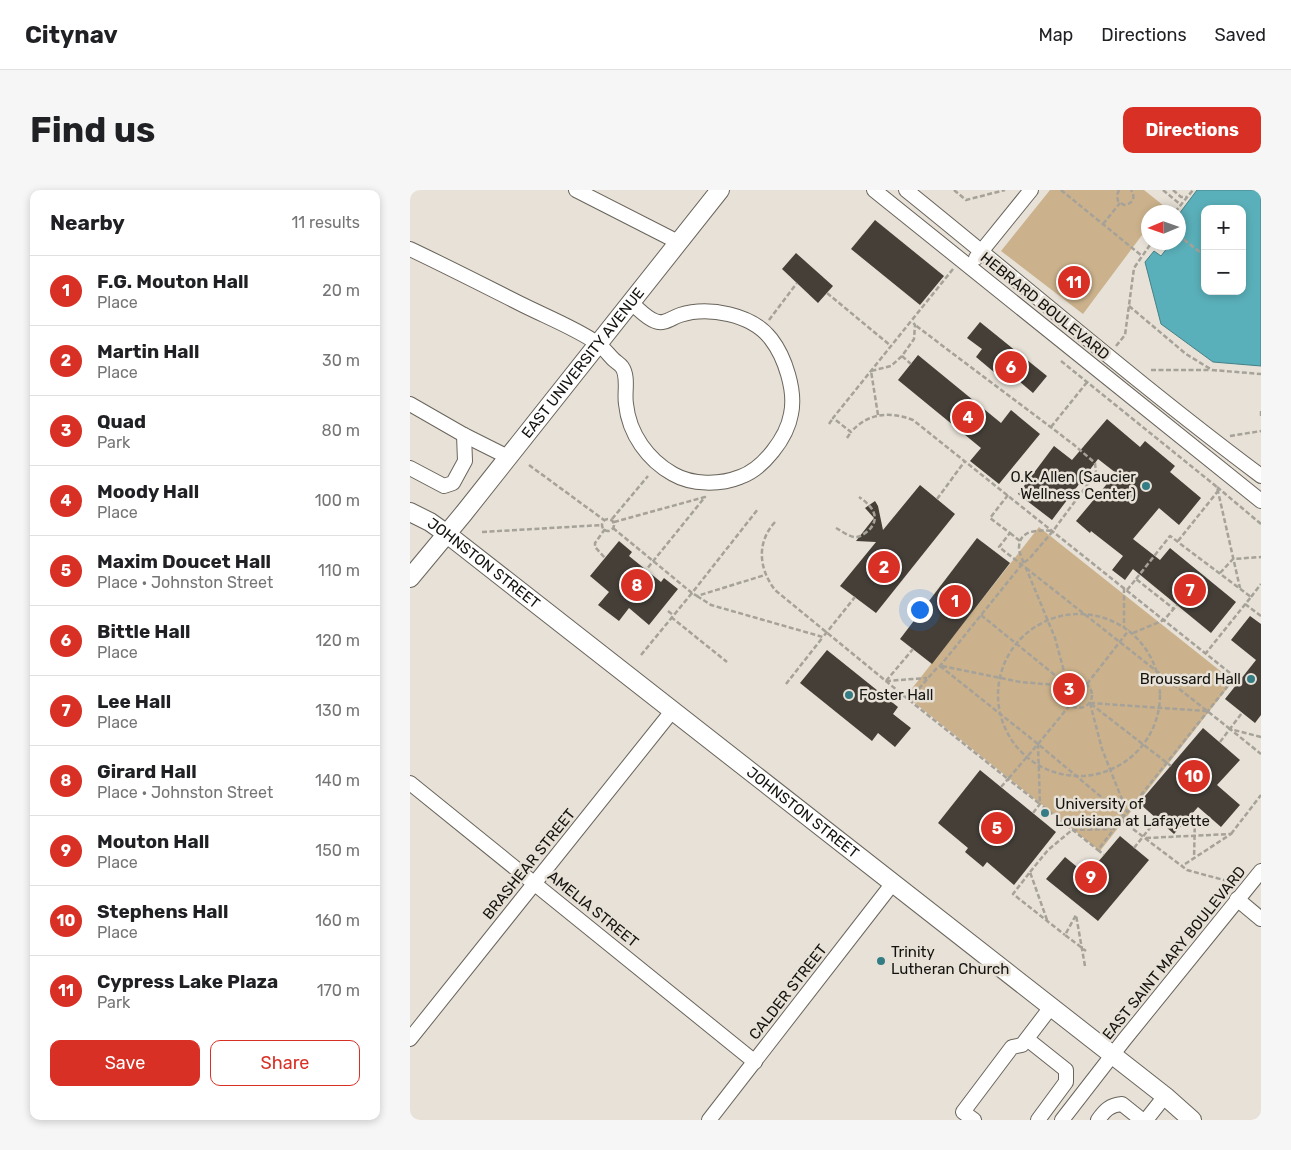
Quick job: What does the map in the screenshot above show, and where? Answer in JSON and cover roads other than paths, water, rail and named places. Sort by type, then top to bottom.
[{"type":"main road","name":"EAST UNIVERSITY AVENUE","points":[[410,578],[508,458],[720,190]]},
{"type":"main road","name":"JOHNSTON STREET","points":[[410,512],[430,522],[447,534],[1052,1007],[1165,1096],[1192,1120]]},
{"type":"street","points":[[576,190],[678,242]]},
{"type":"street","name":"HEBRARD BOULEVARD","points":[[874,190],[1261,501]]},
{"type":"street","name":"HEBRARD BOULEVARD","points":[[906,190],[1108,357],[1207,436],[1261,476]]},
{"type":"street","points":[[966,263],[982,251],[1031,190]]},
{"type":"street","points":[[410,249],[570,328],[598,344],[622,368],[626,379],[626,405],[632,428],[643,448],[657,464],[675,475],[696,482],[718,482],[741,477],[759,465],[774,449],[785,431],[791,414],[791,388],[782,357],[770,337],[751,322],[714,312],[680,315],[665,322],[656,322],[631,303]]},
{"type":"street","points":[[410,404],[508,458]]},
{"type":"street","points":[[410,468],[444,486],[453,483],[465,461],[464,435]]},
{"type":"street","points":[[1195,448],[1207,436]]},
{"type":"street","name":"BRASHEAR STREET","points":[[410,1039],[673,710]]},
{"type":"street","name":"AMELIA STREET","points":[[410,783],[755,1062]]},
{"type":"street","name":"EAST SAINT MARY BOULEVARD","points":[[1062,1120],[1112,1055],[1261,871]]},
{"type":"street","name":"CALDER STREET","points":[[709,1120],[893,883]]},
{"type":"street","points":[[1237,899],[1261,919]]},
{"type":"street","points":[[974,1120],[963,1112],[1012,1046],[1022,1045],[1052,1007]]},
{"type":"street","points":[[1027,1039],[1066,1070],[1066,1082],[1038,1120]]},
{"type":"street","points":[[1146,1120],[1165,1096]]},
{"type":"street","points":[[1098,1120],[1105,1110],[1113,1105],[1122,1104],[1142,1120]]},
{"type":"water","points":[[1197,190],[1261,190],[1261,366],[1213,362],[1161,324],[1145,262],[1154,251],[1161,256],[1166,250],[1186,250],[1186,205]]},
{"type":"place","name":"Cypress Lake Plaza","points":[[1074,282]]},
{"type":"place","name":"Bittle Hall","points":[[1011,367]]},
{"type":"place","name":"Moody Hall","points":[[968,417]]},
{"type":"place","name":"O.K. Allen (Saucier Wellness Center)","points":[[1146,486]]},
{"type":"place","name":"Martin Hall","points":[[884,567]]},
{"type":"place","name":"Girard Hall","points":[[637,585]]},
{"type":"place","name":"Lee Hall","points":[[1190,590]]},
{"type":"place","name":"F.G. Mouton Hall","points":[[955,601]]},
{"type":"place","name":"Broussard Hall","points":[[1251,679]]},
{"type":"place","name":"Quad","points":[[1069,689]]},
{"type":"place","name":"Foster Hall","points":[[849,695]]},
{"type":"place","name":"Stephens Hall","points":[[1194,776]]},
{"type":"place","name":"University of Louisiana at Lafayette","points":[[1045,813]]},
{"type":"place","name":"Maxim Doucet Hall","points":[[997,828]]},
{"type":"place","name":"Mouton Hall","points":[[1091,877]]},
{"type":"place","name":"Trinity Lutheran Church","points":[[881,961]]}]
